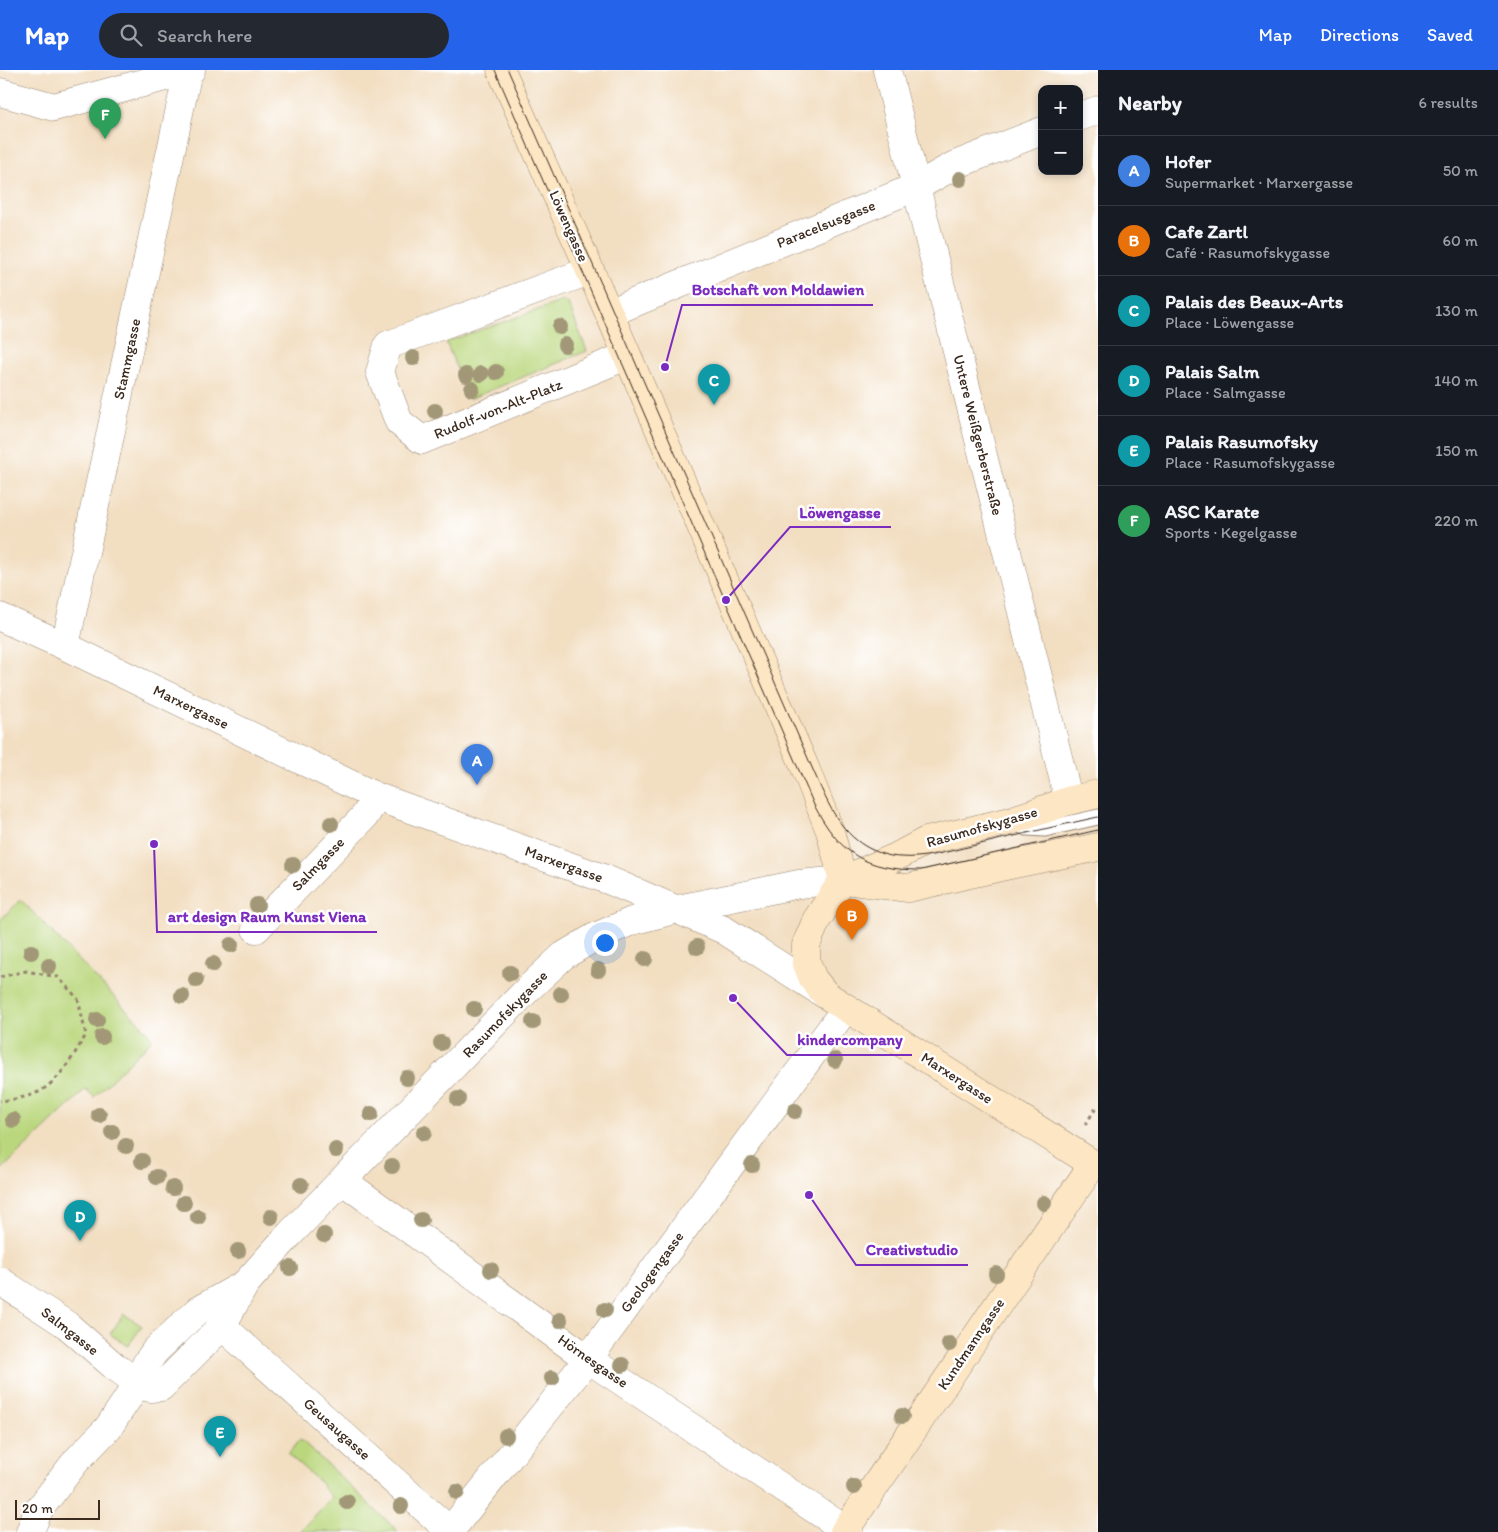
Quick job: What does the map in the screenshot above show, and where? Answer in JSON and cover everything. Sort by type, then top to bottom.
[{"type":"street","points":[[0,92],[54,107],[190,70]]},
{"type":"street","name":"Stammgasse","points":[[65,646],[190,70]]},
{"type":"street","name":"Löwengasse","points":[[501,70],[609,313],[804,765],[830,831],[843,880]]},
{"type":"street","name":"Untere Weißgerberstraße","points":[[887,70],[1068,801]]},
{"type":"street","points":[[1083,116],[1098,110]]},
{"type":"street","name":"Paracelsusgasse","points":[[609,313],[916,187],[955,164],[1038,133]]},
{"type":"street","name":"Rudolf-von-Alt-Platz","points":[[589,271],[388,344],[380,372],[399,422],[422,440],[626,356]]},
{"type":"street","name":"Marxergasse","points":[[0,617],[65,646],[377,797],[608,880],[724,930],[836,1002],[1096,1162]]},
{"type":"street","name":"Rasumofskygasse","points":[[843,880],[896,857],[926,841],[1010,821],[1068,801],[1098,794]]},
{"type":"street","name":"Salmgasse","points":[[256,929],[364,817],[377,797]]},
{"type":"street","name":"Rasumofskygasse","points":[[138,1383],[150,1388],[161,1387],[222,1326],[245,1284],[290,1234],[530,987],[563,956],[595,937],[632,921],[678,909],[799,884],[843,880],[908,888],[1098,847]]},
{"type":"street","points":[[836,1002],[813,979],[806,962],[806,945],[817,919],[843,880]]},
{"type":"street","name":"Geologengasse","points":[[450,1531],[588,1360],[836,1002]]},
{"type":"street","name":"Kundmanngasse","points":[[846,1531],[1096,1162]]},
{"type":"street","name":"Hörnesgasse","points":[[343,1181],[588,1360],[846,1531]]},
{"type":"street","name":"Salmgasse","points":[[0,1281],[67,1325],[114,1366],[138,1383]]},
{"type":"street","name":"Rasumofskygasse","points":[[30,1532],[38,1512],[56,1487],[76,1461],[108,1428],[138,1383],[146,1364],[155,1351],[196,1311],[245,1284]]},
{"type":"street","name":"Geusaugasse","points":[[222,1326],[450,1531]]},
{"type":"lane","points":[[1010,821],[1027,828],[1046,828],[1098,817]]},
{"type":"path","points":[[0,976],[26,972],[58,977],[78,998],[86,1035],[65,1067],[45,1089],[13,1100],[0,1101]]},
{"type":"green space","points":[[563,301],[568,303],[587,351],[469,399],[446,342]]},
{"type":"green space","points":[[21,900],[147,1031],[152,1040],[94,1097],[86,1089],[0,1171],[0,920]]},
{"type":"green space","points":[[124,1314],[142,1326],[128,1346],[110,1334]]},
{"type":"green space","points":[[300,1439],[399,1532],[300,1532],[332,1497],[322,1487],[323,1485],[288,1454]]},
{"type":"tram line","points":[[495,70],[814,805],[834,836],[856,856],[869,862],[884,867],[921,870],[1098,830]]},
{"type":"tram line","points":[[508,70],[817,779],[830,807],[848,833],[865,846],[882,854],[919,857],[1098,817]]},
{"type":"place","name":"ASC Karate","points":[[105,139]]},
{"type":"place","name":"Botschaft von Moldawien","points":[[665,367]]},
{"type":"place","name":"Palais des Beaux-Arts","points":[[714,405]]},
{"type":"place","name":"Löwengasse","points":[[726,600]]},
{"type":"place","name":"Hofer","points":[[477,785]]},
{"type":"place","name":"art design Raum Kunst Viena","points":[[154,844]]},
{"type":"place","name":"Cafe Zartl","points":[[852,940]]},
{"type":"place","name":"kindercompany","points":[[733,998]]},
{"type":"place","name":"Creativstudio","points":[[809,1195]]},
{"type":"place","name":"Palais Salm","points":[[80,1241]]},
{"type":"place","name":"Palais Rasumofsky","points":[[220,1457]]}]
